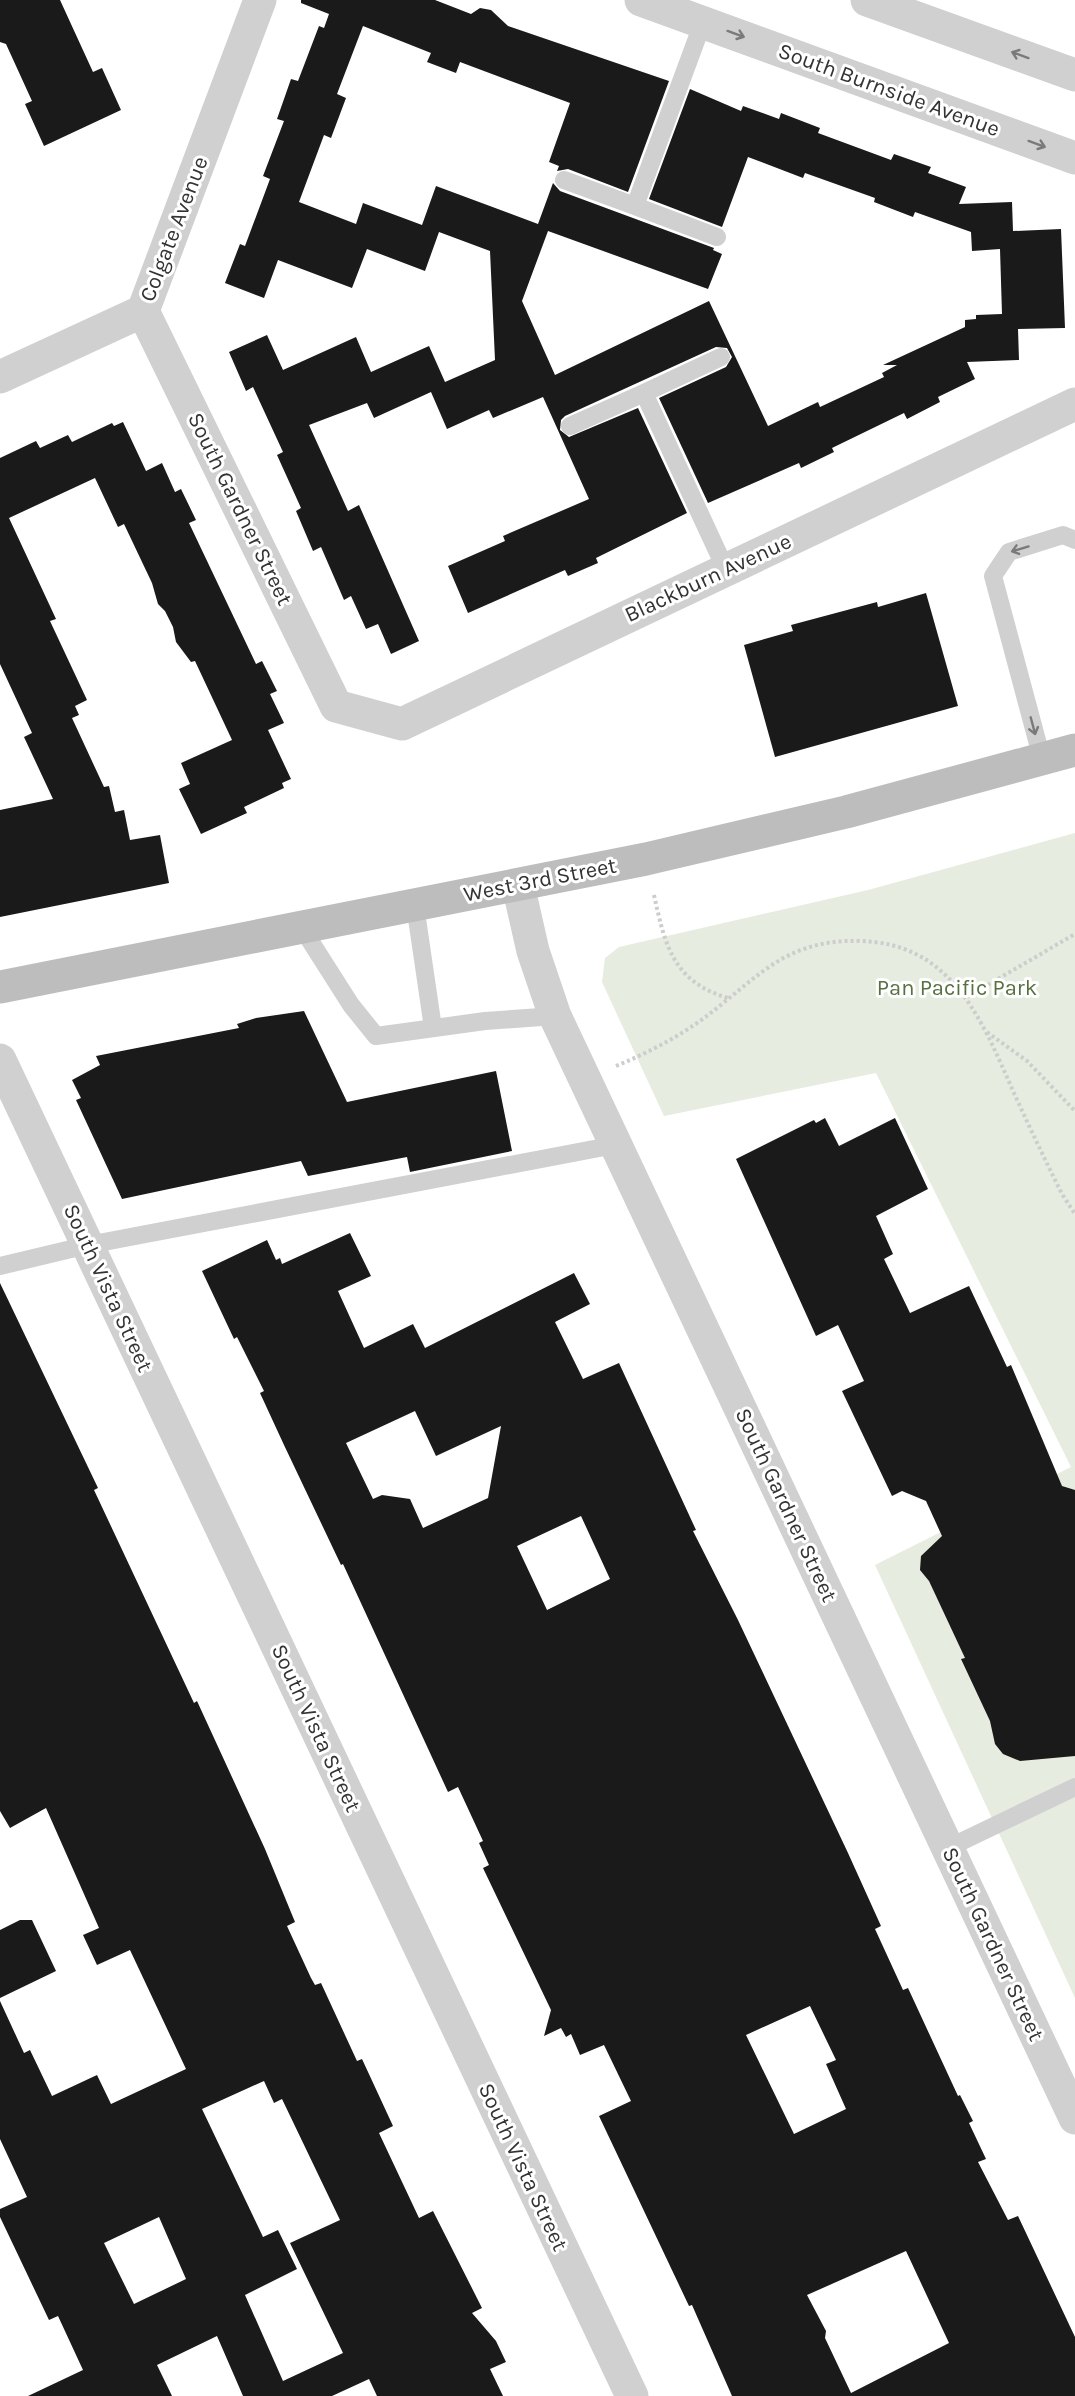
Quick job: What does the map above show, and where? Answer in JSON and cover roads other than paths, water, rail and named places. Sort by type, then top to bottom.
[{"type":"main road","name":"West 3rd Street","points":[[0,987],[646,859],[846,812],[1075,750]]},
{"type":"street","name":"Colgate Avenue","points":[[0,377],[143,311],[260,0]]},
{"type":"street","name":"South Burnside Avenue","points":[[641,0],[707,11],[1075,158]]},
{"type":"street","points":[[867,0],[1075,75]]},
{"type":"street","name":"South Gardner Street","points":[[143,311],[336,706]]},
{"type":"street","name":"Blackburn Avenue","points":[[336,706],[402,724],[1075,404]]},
{"type":"street","name":"South Gardner Street","points":[[518,885],[533,951],[555,1016],[1075,2118]]},
{"type":"street","name":"South Vista Street","points":[[0,1059],[632,2396]]},
{"type":"lane","points":[[635,206],[707,11]]},
{"type":"lane","points":[[564,180],[717,237]]},
{"type":"lane","points":[[570,426],[721,357]]},
{"type":"lane","points":[[644,393],[726,570]]},
{"type":"lane","points":[[1041,759],[993,576],[1009,552],[1063,535],[1075,540]]},
{"type":"lane","points":[[415,905],[433,1028]]},
{"type":"lane","points":[[302,928],[351,1005],[376,1036],[485,1021],[555,1016]]},
{"type":"lane","points":[[0,1266],[88,1245],[615,1145]]},
{"type":"lane","points":[[948,1848],[1075,1787]]},
{"type":"park label","name":"Pan Pacific Park","points":[[957,988]]}]
